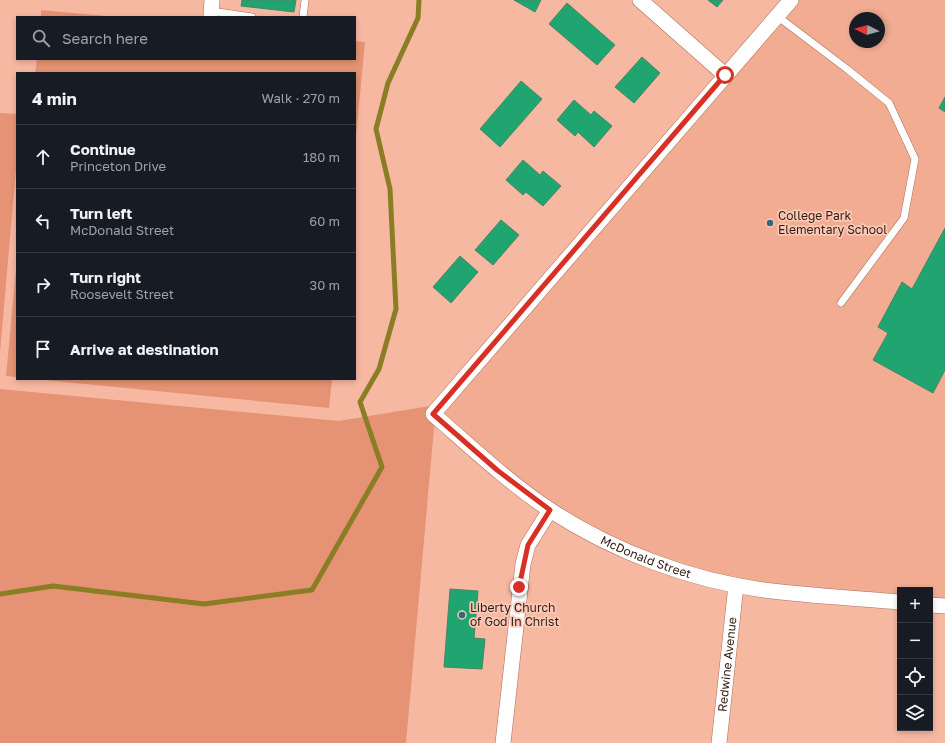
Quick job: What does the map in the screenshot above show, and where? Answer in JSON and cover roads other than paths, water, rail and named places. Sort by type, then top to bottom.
[{"type":"street","points":[[640,0],[725,75],[791,0]]},
{"type":"street","name":"McDonald Street","points":[[725,75],[433,414],[497,470],[550,510],[579,527],[642,557],[705,578],[764,590],[897,602]]},
{"type":"street","points":[[503,743],[523,564],[528,545],[550,510]]},
{"type":"street","name":"Redwine Avenue","points":[[719,743],[736,585]]},
{"type":"street","points":[[933,605],[945,606]]},
{"type":"lane","points":[[303,16],[305,0]]},
{"type":"lane","points":[[211,9],[247,16]]},
{"type":"lane","points":[[777,16],[889,103],[915,159],[904,218],[841,303]]},
{"type":"waterway","points":[[0,594],[53,586],[204,604],[312,590],[382,467],[360,402],[379,369],[396,309],[390,189],[376,129],[388,83],[418,18],[419,0]]},
{"type":"place","name":"College Park Elementary School","points":[[770,223]]},
{"type":"place","name":"Liberty Church of God In Christ","points":[[462,615]]}]
